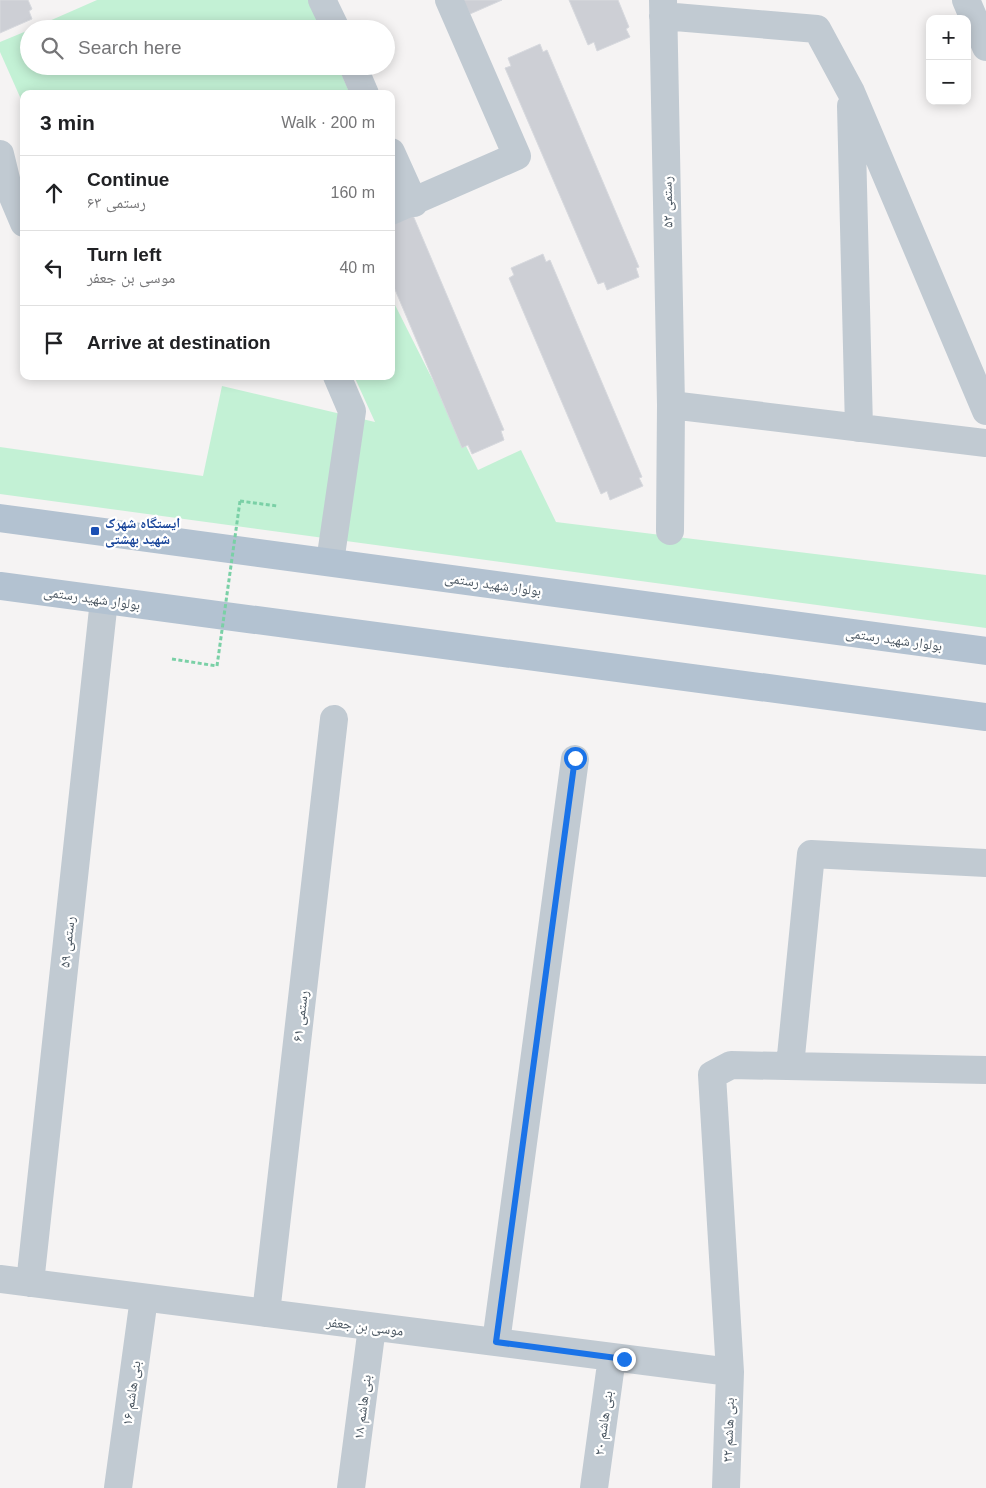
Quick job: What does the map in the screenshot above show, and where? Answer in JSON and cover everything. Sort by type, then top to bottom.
[{"type":"main road","name":"بولوار شهید رستمی","points":[[0,518],[986,651]]},
{"type":"main road","name":"بولوار شهید رستمی","points":[[0,586],[986,718]]},
{"type":"street","points":[[322,0],[332,20]]},
{"type":"street","points":[[395,170],[403,207],[517,156],[449,0]]},
{"type":"street","points":[[966,0],[986,47]]},
{"type":"street","points":[[663,8],[817,29],[851,92],[986,411]]},
{"type":"street","name":"رستمی ۵۲","points":[[663,8],[671,405],[670,531]]},
{"type":"street","points":[[356,75],[363,90]]},
{"type":"street","points":[[851,92],[859,428]]},
{"type":"street","points":[[0,154],[8,183],[20,213]]},
{"type":"street","points":[[330,562],[352,411],[339,380]]},
{"type":"street","points":[[671,405],[986,443]]},
{"type":"street","name":"رستمی ۵۹","points":[[30,1283],[104,600]]},
{"type":"street","name":"رستمی ۶۱","points":[[266,1313],[334,719]]},
{"type":"street","points":[[496,1342],[575,758]]},
{"type":"street","points":[[986,863],[810,854],[790,1066],[986,1070]]},
{"type":"street","name":"بنی هاشم ۲۲","points":[[726,1488],[730,1372],[712,1075],[731,1065],[790,1066]]},
{"type":"street","name":"موسی بن جعفر","points":[[0,1279],[730,1372]]},
{"type":"street","name":"بنی هاشم ۱۶","points":[[118,1488],[144,1298]]},
{"type":"street","name":"بنی هاشم ۱۸","points":[[351,1488],[372,1326]]},
{"type":"street","name":"بنی هاشم ۲۰","points":[[594,1488],[612,1357]]},
{"type":"path","points":[[172,659],[217,666],[240,501],[277,506]]},
{"type":"green space","points":[[97,0],[309,0],[317,20],[51,20]]},
{"type":"green space","points":[[20,34],[20,75],[342,75],[348,90],[20,90],[20,97],[0,52],[0,42]]},
{"type":"green space","points":[[395,305],[478,470],[521,450],[556,522],[986,575],[986,628],[0,494],[0,447],[203,476],[222,386],[375,422],[356,380],[395,380]]},
{"type":"building","points":[[0,0],[28,0],[32,9],[29,11],[32,19],[20,20],[20,24],[0,33]]},
{"type":"building","points":[[457,0],[502,0],[470,14],[466,6]]},
{"type":"building","points":[[569,0],[618,0],[629,27],[626,29],[630,37],[597,51],[594,42],[588,45]]},
{"type":"building","points":[[540,44],[543,52],[547,50],[639,267],[636,268],[639,277],[607,290],[604,282],[598,284],[505,68],[511,66],[508,58]]},
{"type":"building","points":[[395,213],[412,213],[504,430],[501,431],[504,440],[472,454],[468,445],[462,448],[395,289]]},
{"type":"building","points":[[543,254],[546,262],[550,260],[642,477],[639,478],[643,486],[610,500],[607,491],[601,494],[509,278],[514,275],[511,268]]},
{"type":"place","name":"ایستگاه شهرک شهید بهشتی","points":[[95,531]]},
{"type":"route","points":[[575,758],[496,1342],[624,1359]]}]
